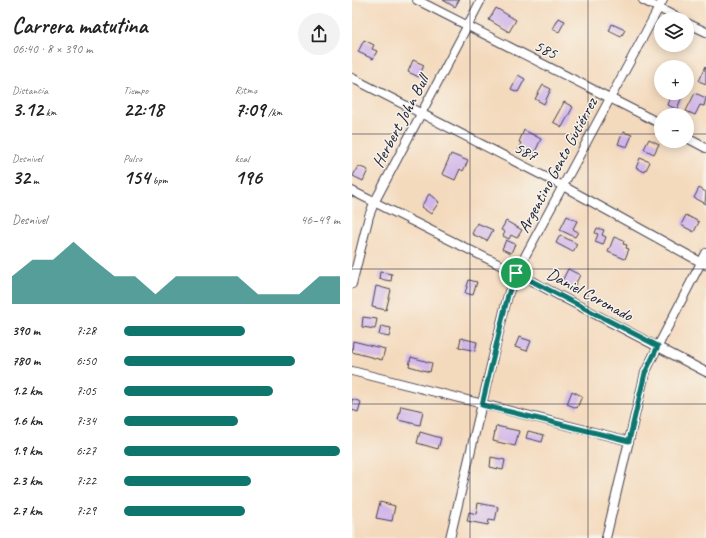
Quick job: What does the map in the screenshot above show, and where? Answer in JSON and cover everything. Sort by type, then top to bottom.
[{"type":"street","name":"585","points":[[417,0],[654,120]]},
{"type":"street","name":"Herbert John Bull","points":[[352,284],[369,216],[374,202],[481,0]]},
{"type":"street","points":[[644,0],[667,12]]},
{"type":"street","name":"Argentino Gento Gutiérrez","points":[[450,538],[508,295],[516,273],[663,0]]},
{"type":"street","points":[[694,26],[706,32]]},
{"type":"street","name":"587","points":[[352,78],[563,186],[704,264]]},
{"type":"street","points":[[694,142],[706,148]]},
{"type":"street","name":"Daniel Coronado","points":[[352,191],[516,273],[706,372]]},
{"type":"street","points":[[606,538],[645,373],[658,346],[704,264],[706,253]]},
{"type":"street","points":[[352,371],[629,441]]},
{"type":"building","points":[[443,0],[459,0],[455,7]]},
{"type":"building","points":[[496,8],[516,20],[509,32],[489,20]]},
{"type":"building","points":[[558,18],[565,21],[559,32],[552,29]]},
{"type":"building","points":[[612,24],[625,30],[621,37],[609,31]]},
{"type":"building","points":[[364,40],[374,45],[372,49],[377,51],[373,59],[358,52]]},
{"type":"building","points":[[413,60],[424,65],[419,77],[408,72]]},
{"type":"building","points":[[706,66],[706,84],[699,81]]},
{"type":"building","points":[[518,75],[525,79],[518,92],[511,89]]},
{"type":"building","points":[[543,85],[551,89],[544,104],[535,99]]},
{"type":"building","points":[[695,93],[706,98],[704,106],[700,105],[695,115],[694,108],[688,108],[692,100],[694,100]]},
{"type":"building","points":[[669,100],[681,100],[677,108],[667,105]]},
{"type":"building","points":[[564,102],[573,107],[562,127],[553,122]]},
{"type":"building","points":[[524,130],[541,139],[533,156],[518,149]]},
{"type":"building","points":[[623,132],[632,135],[627,147],[618,144]]},
{"type":"building","points":[[649,139],[654,142],[654,148],[657,148],[654,154],[644,149]]},
{"type":"building","points":[[451,154],[468,161],[463,171],[460,169],[455,180],[442,174]]},
{"type":"building","points":[[640,158],[650,162],[645,172],[636,168]]},
{"type":"building","points":[[358,166],[368,170],[363,181],[353,176]]},
{"type":"building","points":[[699,188],[706,192],[705,204],[694,198]]},
{"type":"building","points":[[429,194],[439,202],[431,214],[421,207]]},
{"type":"building","points":[[686,215],[699,222],[694,232],[681,225]]},
{"type":"building","points":[[567,216],[577,221],[573,229],[578,232],[575,237],[560,230]]},
{"type":"building","points":[[506,221],[522,230],[517,238],[511,235],[509,239],[503,236],[505,232],[501,230]]},
{"type":"building","points":[[477,223],[493,230],[487,241],[472,234]]},
{"type":"building","points":[[597,228],[604,230],[602,235],[606,237],[603,245],[595,242],[598,234],[595,233]]},
{"type":"building","points":[[560,235],[577,244],[573,252],[556,243]]},
{"type":"building","points":[[614,237],[624,241],[623,244],[627,245],[626,248],[629,249],[625,259],[608,252]]},
{"type":"building","points":[[506,240],[515,244],[511,253],[502,249]]},
{"type":"building","points":[[568,269],[580,275],[573,289],[561,283]]},
{"type":"building","points":[[380,272],[392,274],[391,281],[379,279]]},
{"type":"building","points":[[469,280],[477,282],[473,295],[465,293]]},
{"type":"building","points":[[376,286],[391,290],[386,310],[372,307]]},
{"type":"building","points":[[363,317],[377,319],[375,329],[362,327]]},
{"type":"building","points":[[381,326],[391,328],[389,337],[379,335]]},
{"type":"building","points":[[519,337],[531,341],[527,351],[515,347]]},
{"type":"building","points":[[461,338],[477,342],[475,351],[459,347]]},
{"type":"building","points":[[353,341],[385,349],[382,360],[352,352]]},
{"type":"building","points":[[411,357],[432,363],[430,372],[409,366]]},
{"type":"building","points":[[572,391],[582,396],[577,408],[567,404]]},
{"type":"building","points":[[352,399],[361,402],[358,412],[352,410]]},
{"type":"building","points":[[401,406],[423,411],[420,425],[398,420]]},
{"type":"building","points":[[496,426],[519,431],[515,446],[493,441]]},
{"type":"building","points":[[528,431],[544,435],[542,442],[526,438]]},
{"type":"building","points":[[420,432],[441,438],[438,449],[417,443]]},
{"type":"building","points":[[491,457],[505,460],[503,470],[490,467]]},
{"type":"building","points":[[380,502],[395,506],[392,521],[376,518]]},
{"type":"building","points":[[478,503],[498,507],[495,521],[489,520],[488,525],[467,521],[469,512],[476,514]]},
{"type":"route","points":[[516,273],[658,346],[645,373],[629,441],[482,405],[508,295],[516,273]]}]
